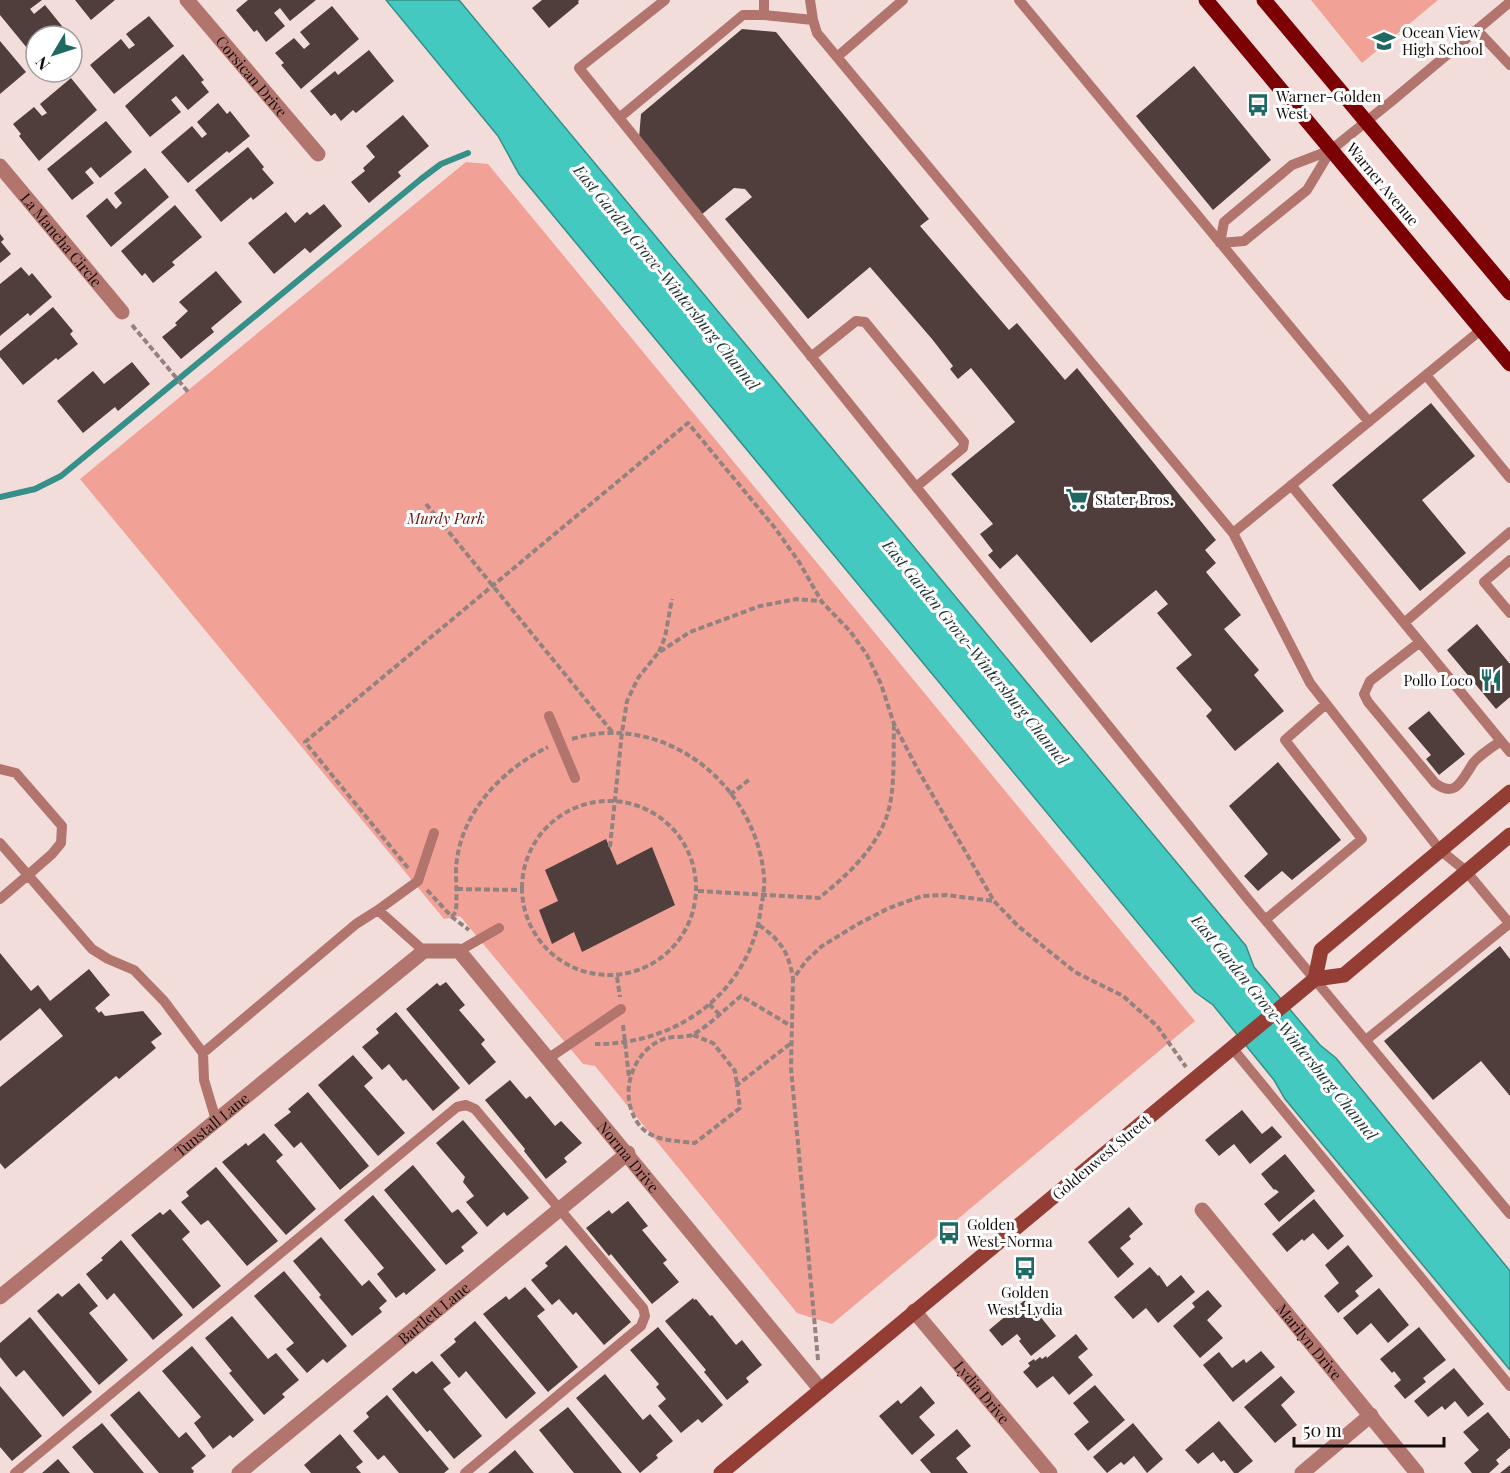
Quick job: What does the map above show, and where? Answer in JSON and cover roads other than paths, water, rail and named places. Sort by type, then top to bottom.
[{"type":"main road","name":"Warner Avenue","points":[[1206,0],[1510,364]]},
{"type":"main road","name":"Warner Avenue","points":[[1264,0],[1510,293]]},
{"type":"main road","points":[[1510,792],[1321,950],[1315,979],[1344,975],[1510,835]]},
{"type":"main road","name":"Goldenwest Street","points":[[721,1473],[1315,979]]},
{"type":"street","name":"Corsican Drive","points":[[187,0],[318,154]]},
{"type":"street","name":"La Mancha Circle","points":[[0,166],[122,312]]},
{"type":"street","points":[[424,951],[459,951]]},
{"type":"street","name":"Tunstall Lane","points":[[0,1297],[424,951]]},
{"type":"street","name":"Norma Drive","points":[[459,951],[628,1153],[821,1390]]},
{"type":"street","name":"Bartlett Lane","points":[[238,1473],[628,1153]]},
{"type":"street","name":"Marilyn Drive","points":[[1202,1210],[1417,1473]]},
{"type":"street","name":"Lydia Drive","points":[[914,1311],[1050,1473]]},
{"type":"street","points":[[1302,1473],[1371,1415]]},
{"type":"lane","points":[[665,0],[579,68],[1266,919],[1510,1214]]},
{"type":"lane","points":[[764,0],[764,15]]},
{"type":"lane","points":[[810,0],[817,33],[1233,533],[1310,683],[1440,850],[1466,871],[1510,923],[1366,1040]]},
{"type":"lane","points":[[837,57],[903,0]]},
{"type":"lane","points":[[1018,0],[1369,422]]},
{"type":"lane","points":[[1220,243],[1224,222],[1292,165],[1331,150],[1510,2]]},
{"type":"lane","points":[[619,118],[743,15],[813,20]]},
{"type":"lane","points":[[1477,30],[1510,65]]},
{"type":"lane","points":[[1220,243],[1244,241],[1307,190],[1331,150]]},
{"type":"lane","points":[[811,357],[856,321],[865,322],[964,442],[963,448],[916,487]]},
{"type":"lane","points":[[1233,533],[1482,329]]},
{"type":"lane","points":[[1426,375],[1510,478]]},
{"type":"lane","points":[[1291,485],[1510,752]]},
{"type":"lane","points":[[1404,623],[1510,532]]},
{"type":"lane","points":[[1510,560],[1484,582],[1510,613]]},
{"type":"lane","points":[[1420,642],[1370,681],[1364,694],[1368,702],[1443,789],[1463,782],[1474,761],[1501,741]]},
{"type":"lane","points":[[1266,919],[1362,839],[1285,740],[1326,705]]},
{"type":"lane","points":[[549,716],[575,778]]},
{"type":"lane","points":[[0,769],[16,773],[62,826],[61,843],[52,854],[0,899]]},
{"type":"lane","points":[[203,1053],[356,924],[418,881],[434,833]]},
{"type":"lane","points":[[0,843],[92,949],[134,970],[164,1001],[203,1053],[204,1080],[216,1120]]},
{"type":"lane","points":[[378,910],[424,951]]},
{"type":"lane","points":[[459,951],[478,938],[500,928]]},
{"type":"lane","points":[[549,1058],[621,1009]]},
{"type":"lane","points":[[1233,1048],[1510,1386]]},
{"type":"lane","points":[[15,1473],[457,1107],[466,1105],[475,1109],[561,1208],[643,1308],[645,1316],[641,1326],[465,1473]]},
{"type":"water","name":"East Garden Grove-Wintersburg Channel","points":[[386,0],[459,0],[1246,946],[1254,967],[1320,1045],[1336,1058],[1510,1271],[1510,1370],[1285,1099],[1274,1080],[1213,1005],[1195,992],[519,174],[498,136]]},
{"type":"waterway","points":[[0,497],[35,489],[61,476],[421,179],[441,164],[468,153]]},
{"type":"place","name":"Ocean View High School","points":[[1384,41]]},
{"type":"place","name":"Warner-Golden West","points":[[1258,105]]},
{"type":"place","name":"Stater Bros.","points":[[1077,499]]},
{"type":"place","name":"Pollo Loco","points":[[1491,680]]},
{"type":"place","name":"Golden West-Norma","points":[[949,1233]]},
{"type":"place","name":"Golden West-Lydia","points":[[1025,1268]]},
{"type":"park label","name":"Murdy Park","points":[[446,518]]}]
